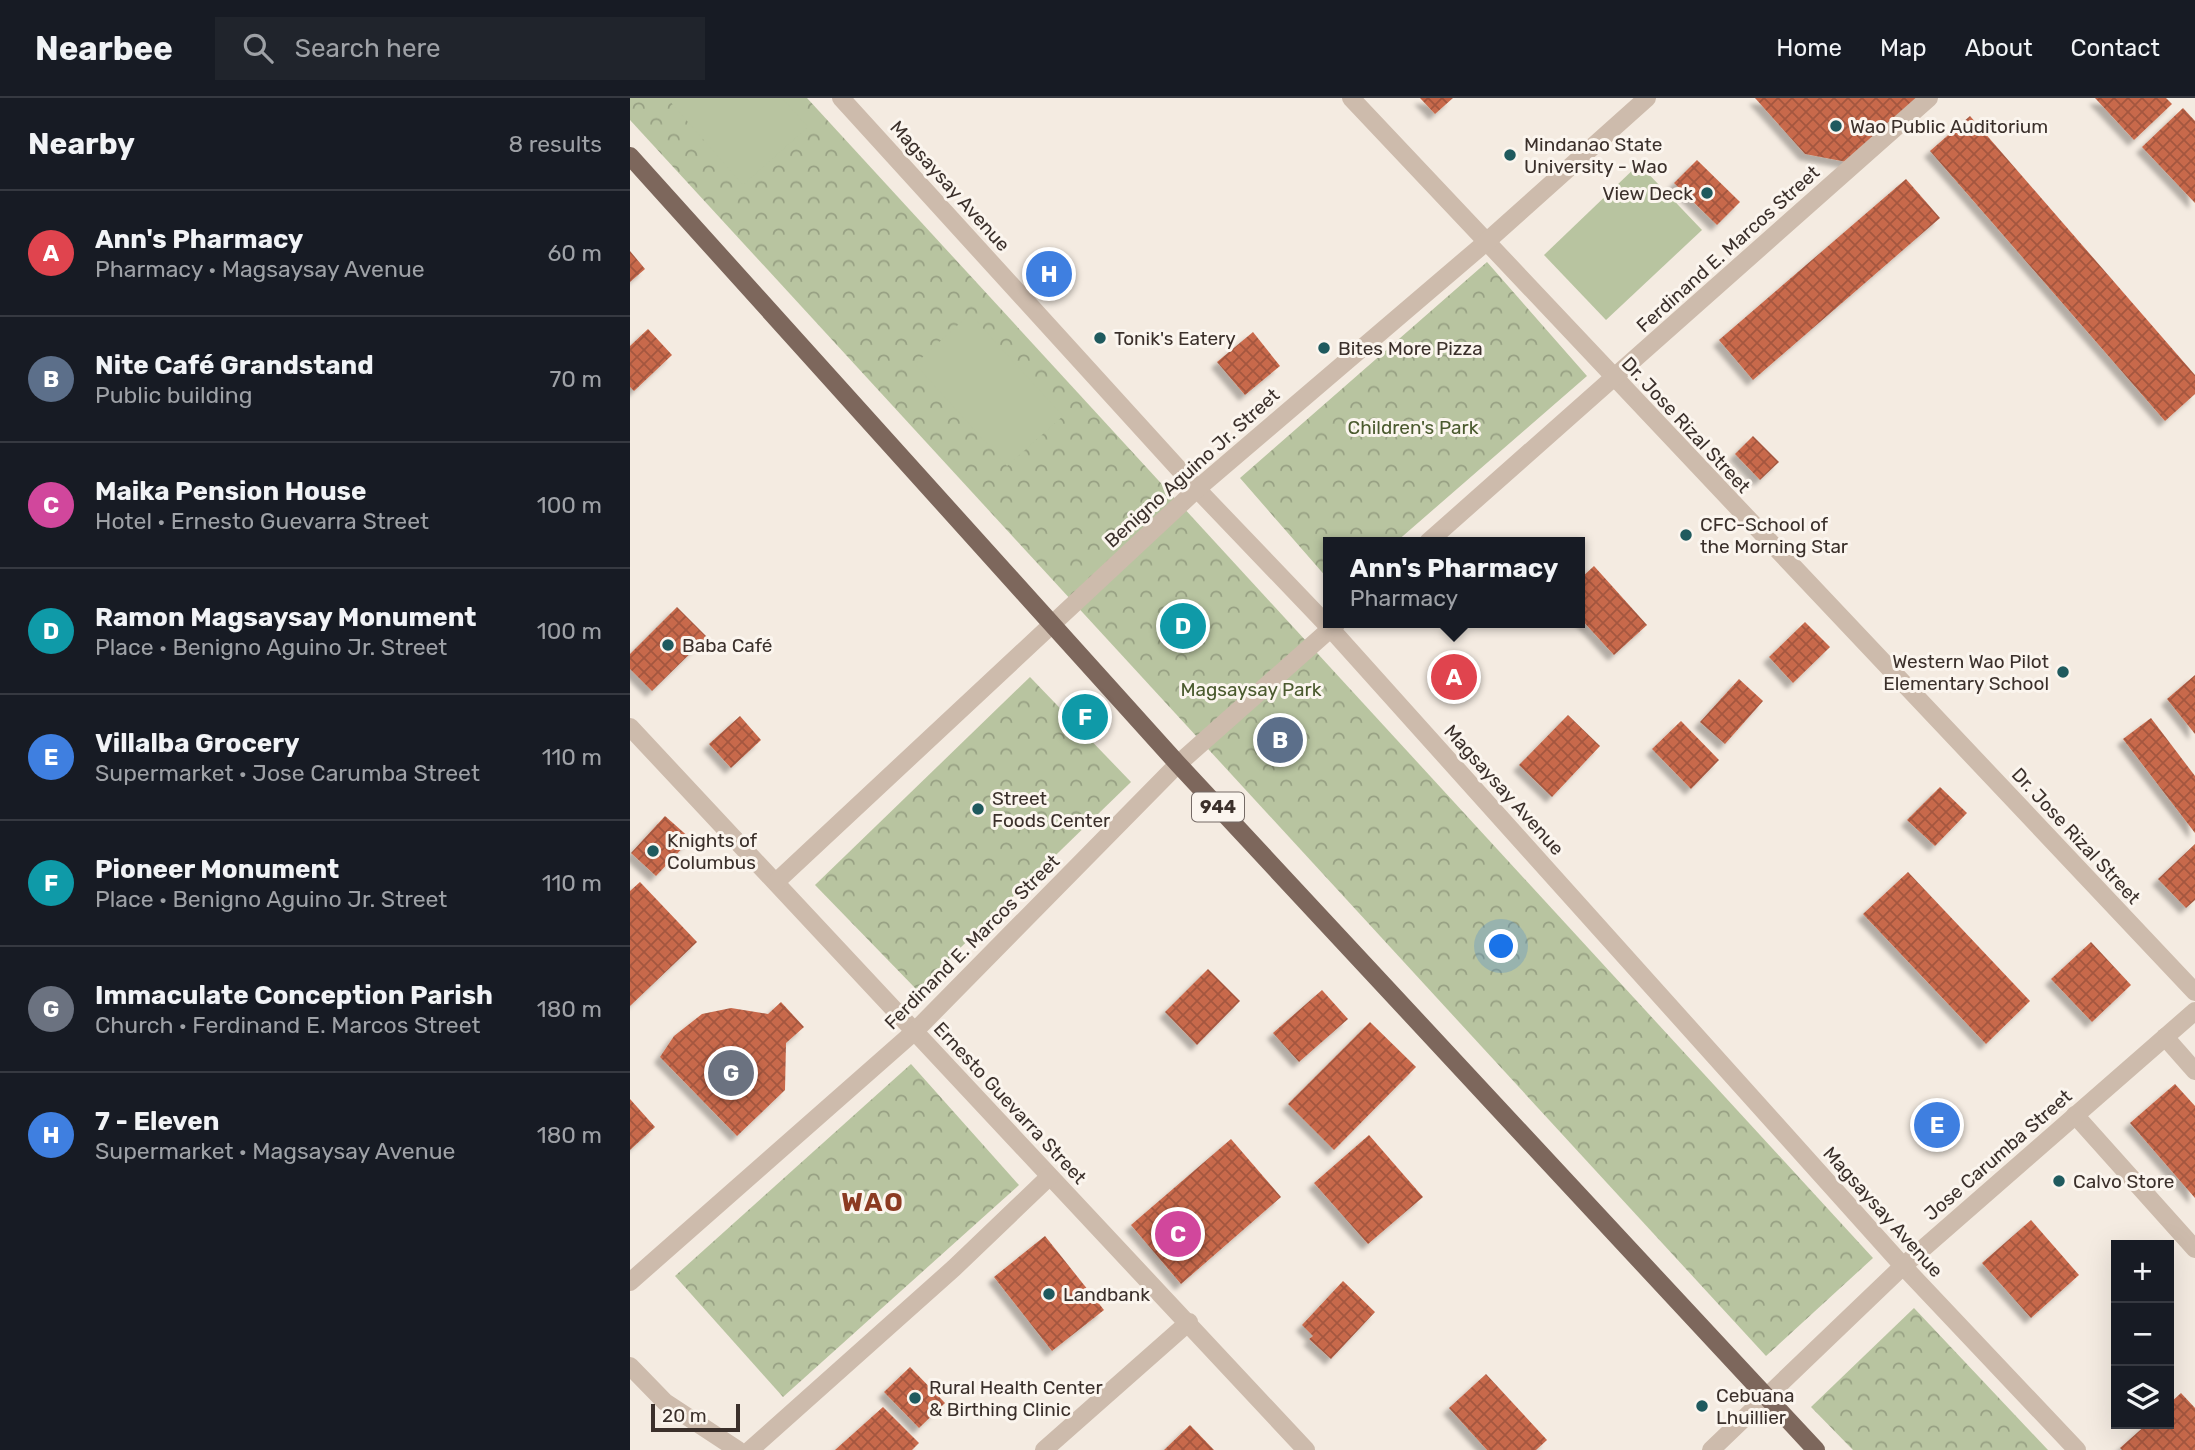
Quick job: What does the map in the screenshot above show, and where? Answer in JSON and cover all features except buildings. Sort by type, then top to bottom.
[{"type":"main road","name":"944","points":[[630,156],[1178,764],[1816,1450]]},
{"type":"street","name":"Magsaysay Avenue","points":[[841,98],[1197,489],[1323,616]]},
{"type":"street","name":"Dr. Jose Rizal Street","points":[[1351,98],[1485,243],[2195,992]]},
{"type":"street","name":"Benigno Aguino Jr. Street","points":[[776,882],[1197,489],[1485,243],[1647,98]]},
{"type":"street","name":"Ferdinand E. Marcos Street","points":[[1434,537],[1929,98]]},
{"type":"street","name":"Ferdinand E. Marcos Street","points":[[630,1282],[915,1031],[1178,764],[1331,628]]},
{"type":"street","name":"Magsaysay Avenue","points":[[1335,628],[1903,1266],[2077,1450]]},
{"type":"street","name":"Ernesto Guevarra Street","points":[[630,727],[1306,1450]]},
{"type":"street","name":"Jose Carumba Street","points":[[1711,1450],[1903,1266],[2195,1011]]},
{"type":"street","points":[[2165,1037],[2195,1071]]},
{"type":"street","points":[[2075,1115],[2195,1249]]},
{"type":"street","points":[[750,1450],[954,1268],[1049,1177]]},
{"type":"street","points":[[1044,1450],[1189,1322]]},
{"type":"street","points":[[630,1366],[665,1402],[738,1450]]},
{"type":"green space","name":"Magsaysay Park","points":[[630,98],[807,98],[1873,1258],[1766,1356],[630,120]]},
{"type":"green space","points":[[667,98],[782,98],[808,127],[743,185]]},
{"type":"green space","points":[[1639,164],[1702,230],[1606,320],[1544,255]]},
{"type":"green space","name":"Children's Park","points":[[1487,262],[1587,376],[1402,537],[1323,537],[1323,573],[1240,478]]},
{"type":"green space","points":[[970,314],[1063,416],[1007,466],[915,364]]},
{"type":"green space","points":[[1030,677],[1131,782],[917,990],[815,885]]},
{"type":"green space","points":[[911,1064],[1019,1185],[783,1397],[675,1276]]},
{"type":"green space","points":[[1914,1308],[2048,1450],[1853,1450],[1811,1407]]},
{"type":"place","name":"Wao Public Auditorium","points":[[1836,126]]},
{"type":"place","name":"Mindanao State University - Wao","points":[[1510,155]]},
{"type":"place","name":"View Deck","points":[[1707,193]]},
{"type":"place","name":"7 - Eleven","points":[[1049,274]]},
{"type":"place","name":"Tonik's Eatery","points":[[1100,338]]},
{"type":"place","name":"Bites More Pizza","points":[[1324,348]]},
{"type":"place","name":"CFC-School of the Morning Star","points":[[1686,535]]},
{"type":"place","name":"Ramon Magsaysay Monument","points":[[1183,626]]},
{"type":"place","name":"Baba Café","points":[[668,645]]},
{"type":"place","name":"Western Wao Pilot Elementary School","points":[[2063,672]]},
{"type":"place","name":"Ann's Pharmacy","points":[[1454,677]]},
{"type":"place","name":"Pioneer Monument","points":[[1085,717]]},
{"type":"place","name":"Nite Café Grandstand","points":[[1280,740]]},
{"type":"place","name":"Street Foods Center","points":[[978,809]]},
{"type":"place","name":"Knights of Columbus","points":[[653,851]]},
{"type":"place","name":"Immaculate Conception Parish","points":[[731,1073]]},
{"type":"place","name":"Villalba Grocery","points":[[1937,1125]]},
{"type":"place","name":"Calvo Store","points":[[2059,1181]]},
{"type":"place","name":"Maika Pension House","points":[[1178,1234]]},
{"type":"place","name":"Landbank","points":[[1049,1294]]},
{"type":"place","name":"Rural Health Center & Birthing Clinic","points":[[915,1398]]},
{"type":"place","name":"Cebuana Lhuillier","points":[[1702,1406]]},
{"type":"district","name":"WAO","points":[[873,1202]]}]
